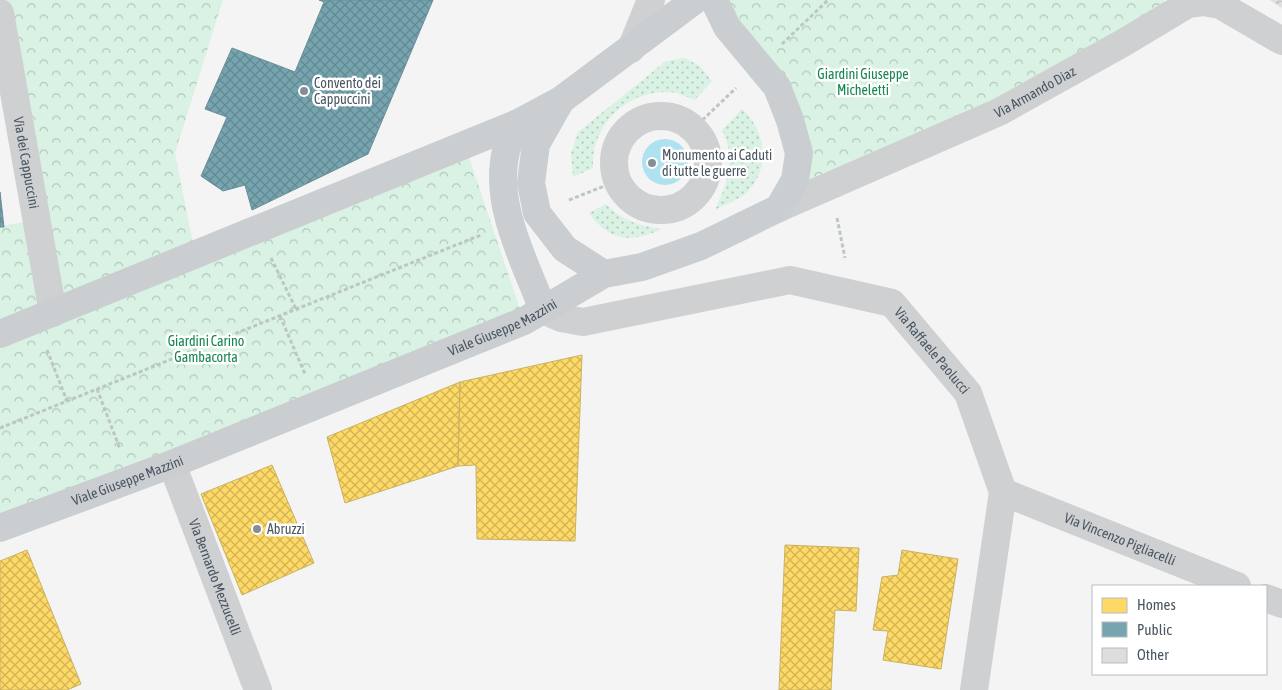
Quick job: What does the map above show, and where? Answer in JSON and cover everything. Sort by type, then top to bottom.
[{"type":"main road","points":[[714,0],[727,27],[739,44],[750,74],[777,87],[790,120],[799,153],[795,180],[779,208]]},
{"type":"main road","points":[[0,334],[518,123],[561,100],[688,5],[739,44]]},
{"type":"main road","points":[[561,100],[536,144],[531,183],[537,213],[565,250],[604,274]]},
{"type":"main road","points":[[518,123],[506,151],[503,181],[510,223],[544,310]]},
{"type":"main road","name":"Viale Giuseppe Mazzini","points":[[0,528],[172,464],[524,321],[604,274],[642,267],[701,246],[779,208]]},
{"type":"street","points":[[631,49],[651,0]]},
{"type":"street","name":"Via Armando Diaz","points":[[779,208],[998,112],[1123,43],[1188,4],[1203,2],[1220,5],[1282,41]]},
{"type":"street","name":"Via dei Cappuccini","points":[[0,13],[44,316]]},
{"type":"street","points":[[664,116],[680,120],[693,129],[705,148],[707,171],[698,191],[680,206],[666,211],[651,210],[637,204],[625,194],[617,182],[613,166],[615,150],[622,135],[634,124],[648,117],[664,116]]},
{"type":"street","name":"Via Raffaele Paolucci","points":[[544,310],[561,318],[583,322],[790,280],[892,303],[968,393],[1003,492],[974,690]]},
{"type":"street","name":"Via Bernardo Mezzucelli","points":[[172,464],[258,690]]},
{"type":"street","name":"Via Vincenzo Pigliacelli","points":[[1003,492],[1235,585]]},
{"type":"street","points":[[1267,598],[1282,604]]},
{"type":"path","points":[[693,129],[828,0]]},
{"type":"path","points":[[568,201],[617,182]]},
{"type":"path","points":[[831,185],[852,294]]},
{"type":"path","points":[[0,428],[510,223]]},
{"type":"path","points":[[258,230],[296,309]]},
{"type":"path","points":[[44,316],[67,401]]},
{"type":"path","points":[[280,316],[318,404]]},
{"type":"path","points":[[97,389],[132,479]]},
{"type":"green space","name":"Giardini Carino Gambacorta","points":[[0,0],[223,0],[175,153],[195,253],[465,145],[524,321],[0,528],[0,226],[36,220]]},
{"type":"green space","name":"Giardini Giuseppe Micheletti","points":[[714,0],[1163,0],[1176,11],[779,208],[799,153]]},
{"type":"green space","points":[[685,58],[700,66],[712,81],[695,100],[677,93],[660,92],[644,95],[630,101],[606,122],[594,152],[593,168],[573,177],[571,153],[578,132],[666,61]]},
{"type":"green space","points":[[742,109],[756,127],[760,137],[763,159],[756,180],[749,190],[738,199],[715,210],[724,190],[729,170],[729,151],[722,130]]},
{"type":"green space","points":[[606,204],[625,219],[662,229],[651,234],[631,238],[613,234],[597,223],[589,213]]},
{"type":"water","points":[[670,139],[674,140],[684,149],[687,153],[687,171],[678,181],[670,185],[660,185],[652,181],[643,171],[642,157],[646,149],[656,140]]},
{"type":"building: Homes","points":[[582,355],[575,541],[477,539],[476,465],[458,466],[460,382]]},
{"type":"building: Homes","points":[[460,382],[458,466],[345,503],[327,437]]},
{"type":"building: Homes","name":"Abruzzi","points":[[272,465],[314,563],[242,595],[201,494]]},
{"type":"building: Homes","points":[[785,545],[859,548],[856,611],[835,610],[831,690],[779,690]]},
{"type":"building: Homes","points":[[27,550],[81,684],[67,690],[0,690],[0,561]]},
{"type":"building: Homes","points":[[902,550],[958,559],[941,669],[883,660],[888,631],[873,630],[882,577],[898,575]]},
{"type":"building: Public","name":"Convento dei Cappuccini","points":[[319,0],[433,0],[368,154],[252,210],[245,185],[223,191],[201,176],[227,117],[205,109],[232,48],[295,72],[324,2]]},
{"type":"building: Public","points":[[0,192],[4,227],[0,227]]},
{"type":"building: Other","points":[[1270,0],[1282,0],[1282,8]]},
{"type":"place","name":"Convento dei Cappuccini","points":[[304,91]]},
{"type":"place","name":"Monumento ai Caduti di tutte le guerre","points":[[652,163]]},
{"type":"place","name":"Abruzzi","points":[[257,529]]}]
